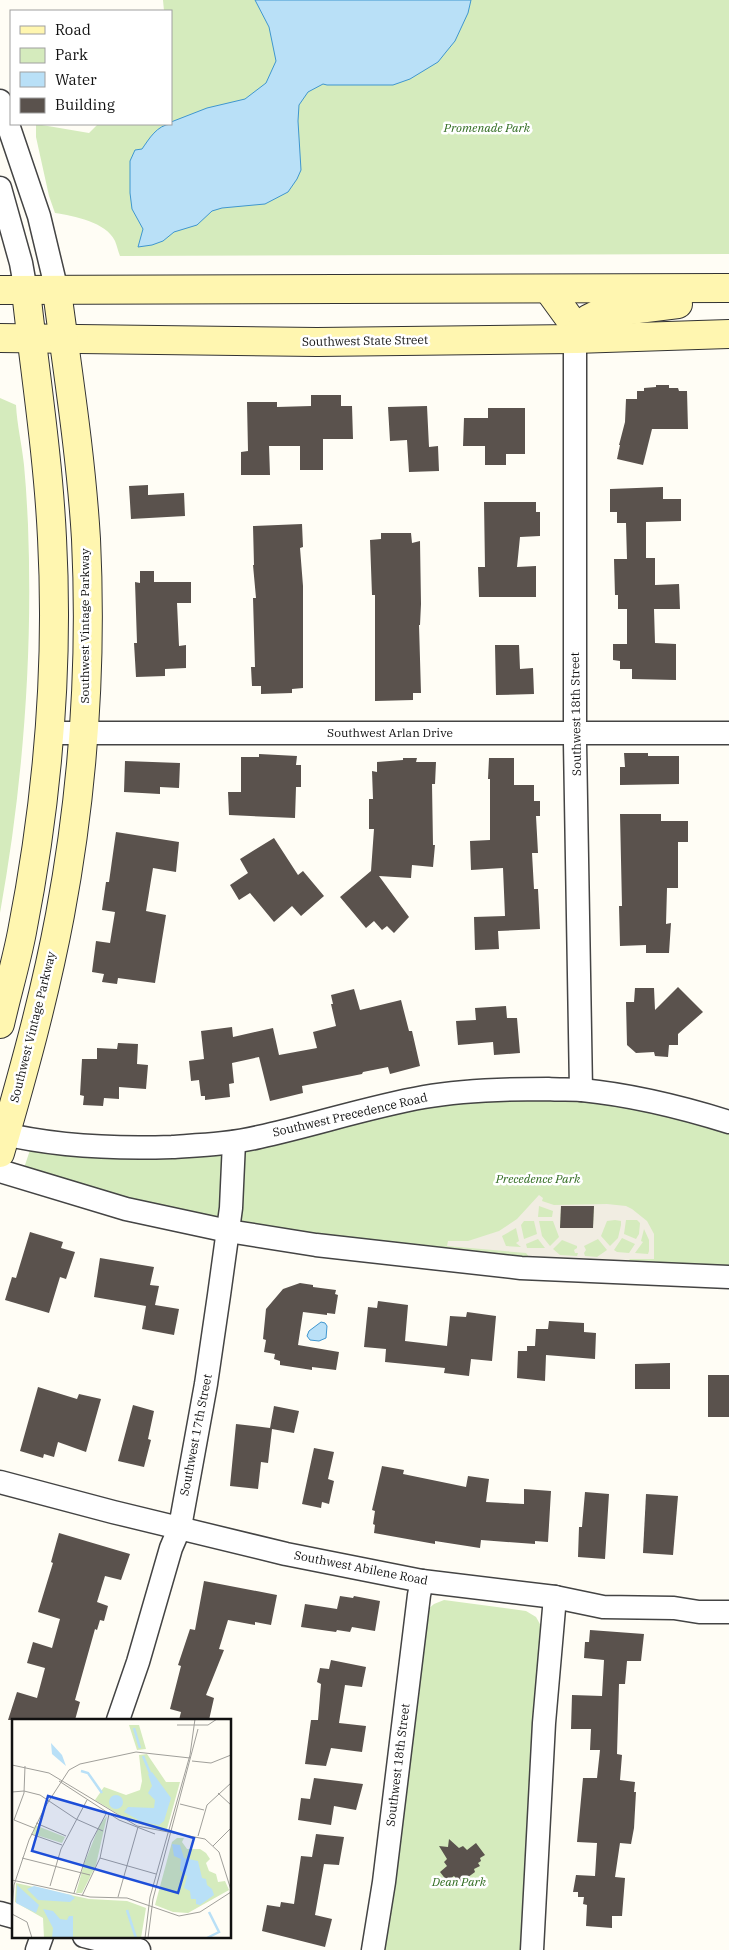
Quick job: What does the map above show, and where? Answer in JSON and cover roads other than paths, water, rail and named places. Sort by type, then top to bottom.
[{"type":"main road","points":[[0,1024],[22,932],[38,828],[50,733],[53,610],[52,539],[45,440],[31,339],[13,290],[729,288]]},
{"type":"main road","points":[[548,289],[572,322],[575,339]]},
{"type":"main road","name":"Southwest Vintage Parkway","points":[[2,1140],[43,993],[60,914],[74,826],[83,733],[87,638],[86,538],[77,438],[57,291]]},
{"type":"main road","points":[[575,339],[588,319],[598,314],[640,308],[729,300]]},
{"type":"main road","name":"Southwest State Street","points":[[0,338],[317,342],[575,339],[729,334]]},
{"type":"street","name":"Southwest Vintage Parkway","points":[[0,101],[39,216],[57,291]]},
{"type":"street","points":[[0,188],[21,263],[13,290]]},
{"type":"street","name":"Southwest 18th Street","points":[[575,339],[575,734],[581,1090]]},
{"type":"street","name":"Southwest Arlan Drive","points":[[50,733],[729,733]]},
{"type":"street","name":"Southwest Precedence Road","points":[[2,1140],[105,1148],[144,1148],[234,1142],[425,1097],[520,1089],[581,1090],[661,1103],[729,1122]]},
{"type":"street","name":"Southwest 17th Street","points":[[118,1719],[138,1662],[171,1548],[180,1527],[206,1384],[228,1231],[234,1142]]},
{"type":"street","points":[[0,1171],[126,1209],[228,1231],[316,1245],[521,1268],[729,1277]]},
{"type":"street","name":"Southwest Abilene Road","points":[[0,1482],[113,1512],[286,1554],[422,1580],[555,1597],[603,1607],[674,1608],[699,1612],[729,1612]]},
{"type":"street","name":"Southwest 18th Street","points":[[373,1950],[384,1882],[397,1765],[422,1580]]},
{"type":"street","points":[[532,1950],[544,1723],[555,1597]]},
{"type":"street","points":[[37,1950],[41,1938]]},
{"type":"street","points":[[92,1938],[139,1950]]},
{"type":"water","points":[[255,0],[471,0],[468,13],[455,41],[438,62],[410,79],[393,85],[323,84],[308,92],[299,105],[301,170],[288,192],[265,204],[222,208],[212,211],[197,225],[174,232],[163,241],[138,247],[143,229],[132,209],[130,193],[130,161],[135,150],[142,149],[158,130],[166,125],[172,125],[172,122],[207,108],[245,99],[266,83],[276,61],[269,27]]},
{"type":"water","points":[[321,1322],[327,1326],[326,1338],[319,1341],[310,1340],[307,1336],[309,1331]]},
{"type":"park label","name":"Promenade Park","points":[[487,128]]},
{"type":"park label","name":"Precedence Park","points":[[538,1179]]},
{"type":"park label","name":"Dean Park","points":[[459,1882]]}]
